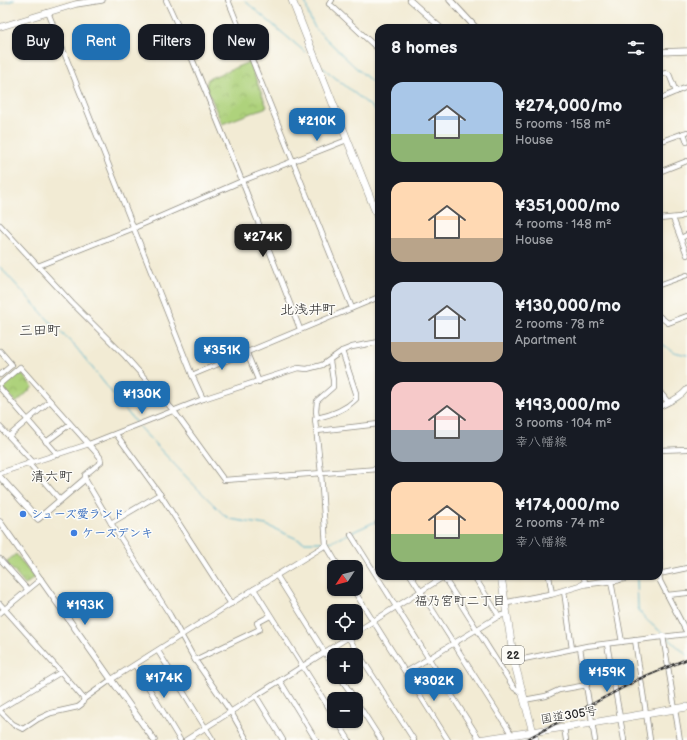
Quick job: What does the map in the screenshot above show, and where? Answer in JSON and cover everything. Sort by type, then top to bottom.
[{"type":"main road","points":[[292,0],[375,210]]},
{"type":"main road","name":"22","points":[[502,580],[505,603],[503,615],[532,732]]},
{"type":"main road","name":"国道305号","points":[[479,740],[687,707]]},
{"type":"main road","points":[[532,732],[535,740]]},
{"type":"street","points":[[0,27],[76,4],[102,0]]},
{"type":"street","points":[[166,0],[184,39],[242,181],[300,329]]},
{"type":"street","points":[[228,0],[352,308]]},
{"type":"street","points":[[332,0],[329,4],[375,46]]},
{"type":"street","points":[[410,0],[437,24]]},
{"type":"street","points":[[450,0],[472,24]]},
{"type":"street","points":[[48,12],[68,66],[203,399]]},
{"type":"street","points":[[663,52],[687,52]]},
{"type":"street","points":[[663,74],[669,74],[676,92]]},
{"type":"street","points":[[663,97],[687,87]]},
{"type":"street","points":[[663,140],[685,132],[687,142]]},
{"type":"street","points":[[38,266],[134,228],[242,181],[347,140]]},
{"type":"street","points":[[663,171],[687,162]]},
{"type":"street","points":[[663,219],[673,218],[687,214]]},
{"type":"street","points":[[673,218],[687,255]]},
{"type":"street","points":[[0,225],[72,303],[125,356],[174,411],[224,480],[375,469]]},
{"type":"street","points":[[681,238],[687,235]]},
{"type":"street","points":[[663,282],[687,275]]},
{"type":"street","points":[[192,374],[375,299]]},
{"type":"street","points":[[663,319],[668,323],[687,316]]},
{"type":"street","points":[[0,473],[58,455],[116,434],[203,399],[259,382],[298,368],[322,366],[342,351],[352,347],[375,343]]},
{"type":"street","points":[[0,351],[12,365],[0,375]]},
{"type":"street","points":[[246,351],[259,382]]},
{"type":"street","points":[[317,418],[343,408],[356,399],[356,393],[342,351]]},
{"type":"street","points":[[330,361],[333,387],[317,401],[317,418],[315,419],[321,473],[326,545],[335,560]]},
{"type":"street","points":[[0,384],[20,367],[100,457],[101,462],[85,476],[85,479],[38,519],[0,477]]},
{"type":"street","points":[[0,388],[58,455]]},
{"type":"street","points":[[663,405],[674,400],[687,389]]},
{"type":"street","points":[[663,396],[668,402]]},
{"type":"street","points":[[9,436],[50,401]]},
{"type":"street","points":[[46,442],[70,424]]},
{"type":"street","points":[[317,431],[375,424]]},
{"type":"street","points":[[0,427],[9,436],[60,500]]},
{"type":"street","points":[[116,434],[160,494],[231,604]]},
{"type":"street","points":[[663,450],[687,449]]},
{"type":"street","points":[[85,479],[247,740]]},
{"type":"street","points":[[111,523],[160,494]]},
{"type":"street","points":[[0,522],[154,740]]},
{"type":"street","points":[[351,535],[375,572]]},
{"type":"street","points":[[61,672],[0,710],[13,724],[23,729],[38,719],[78,707],[82,704],[84,699],[112,679],[326,545]]},
{"type":"street","points":[[0,560],[27,589]]},
{"type":"street","points":[[663,573],[687,568]]},
{"type":"street","points":[[276,576],[327,655]]},
{"type":"street","points":[[0,613],[27,589],[41,579]]},
{"type":"street","points":[[380,580],[430,658],[479,740]]},
{"type":"street","points":[[413,580],[512,734]]},
{"type":"street","points":[[363,628],[438,580]]},
{"type":"street","points":[[446,580],[514,688],[522,692]]},
{"type":"street","points":[[406,672],[503,615],[477,580]]},
{"type":"street","points":[[550,580],[552,594]]},
{"type":"street","points":[[584,580],[585,584]]},
{"type":"street","points":[[514,660],[572,649],[662,636],[687,634],[660,580]]},
{"type":"street","points":[[505,603],[552,594],[585,584],[611,581],[622,642]]},
{"type":"street","points":[[254,589],[327,705]]},
{"type":"street","points":[[564,591],[572,649]]},
{"type":"street","points":[[667,594],[687,593]]},
{"type":"street","points":[[357,596],[448,740]]},
{"type":"street","points":[[0,604],[84,699]]},
{"type":"street","points":[[196,660],[260,629],[257,623],[270,616]]},
{"type":"street","points":[[662,636],[680,740]]},
{"type":"street","points":[[186,740],[343,640]]},
{"type":"street","points":[[350,640],[414,740]]},
{"type":"street","points":[[635,640],[650,740]]},
{"type":"street","points":[[607,644],[624,740]]},
{"type":"street","points":[[580,648],[594,740]]},
{"type":"street","points":[[158,651],[212,740]]},
{"type":"street","points":[[135,666],[180,740]]},
{"type":"street","points":[[280,681],[316,740]]},
{"type":"street","points":[[524,700],[546,696],[559,690],[586,685]]},
{"type":"street","points":[[256,696],[283,740]]},
{"type":"street","points":[[363,712],[381,740]]},
{"type":"street","points":[[564,727],[566,740]]},
{"type":"street","points":[[341,728],[349,740]]},
{"type":"green space","points":[[249,62],[267,107],[222,124],[206,86],[208,79]]},
{"type":"green space","points":[[18,372],[20,372],[33,387],[16,403],[2,386]]},
{"type":"green space","points":[[16,554],[34,578],[25,585],[6,562]]},
{"type":"waterway","points":[[0,4],[14,0]]},
{"type":"waterway","points":[[305,0],[309,16],[315,28],[375,84]]},
{"type":"waterway","points":[[245,1],[305,52]]},
{"type":"waterway","points":[[322,67],[375,110]]},
{"type":"waterway","points":[[0,267],[53,325],[75,346],[136,423]]},
{"type":"waterway","points":[[663,345],[674,352],[687,355]]},
{"type":"waterway","points":[[673,403],[683,396]]},
{"type":"waterway","points":[[139,427],[194,485],[224,515],[230,519],[266,525],[304,542],[323,542]]},
{"type":"waterway","points":[[328,542],[375,522]]},
{"type":"waterway","points":[[637,580],[638,608],[646,619],[664,634]]},
{"type":"waterway","points":[[668,638],[687,655]]},
{"type":"railway","points":[[525,740],[639,679],[687,659]]},
{"type":"place","name":"シューズ愛ランド","points":[[23,514]]},
{"type":"place","name":"ケーズデンキ","points":[[74,533]]},
{"type":"district","name":"北浅井町","points":[[308,309]]},
{"type":"district","name":"三田町","points":[[40,330]]},
{"type":"district","name":"清六町","points":[[52,476]]},
{"type":"district","name":"福乃宮町二丁目","points":[[460,600]]}]
